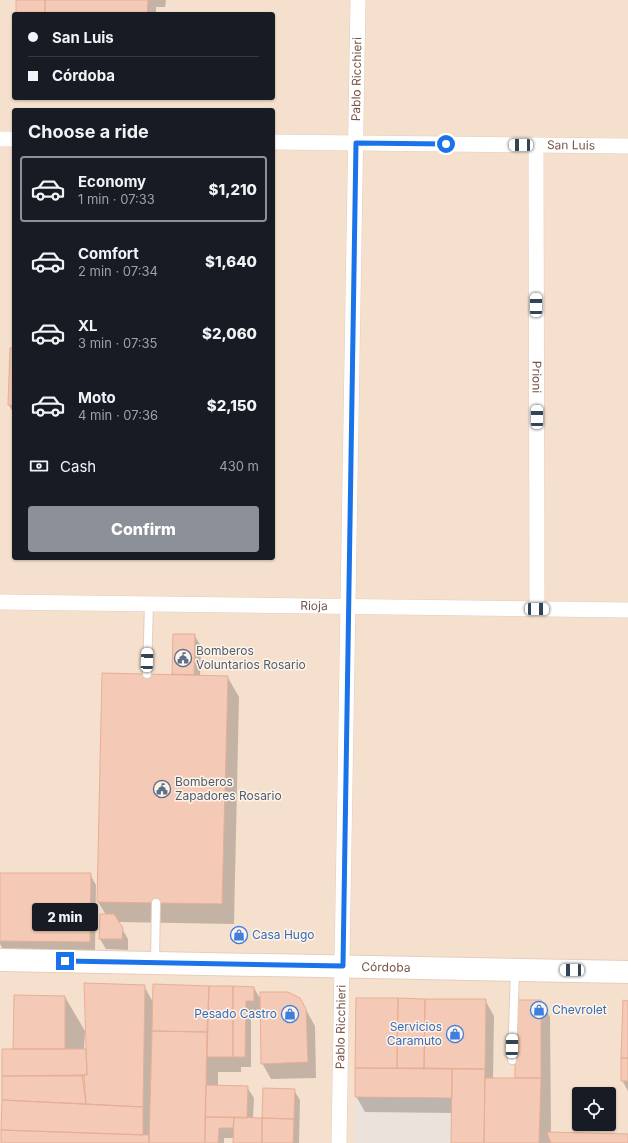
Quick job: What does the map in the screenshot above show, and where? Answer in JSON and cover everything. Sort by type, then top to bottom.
[{"type":"main road","name":"Córdoba","points":[[0,960],[628,972]]},
{"type":"street","name":"Pablo Ricchieri","points":[[340,1143],[358,0]]},
{"type":"street","points":[[0,139],[12,139]]},
{"type":"street","name":"San Luis","points":[[275,142],[628,146]]},
{"type":"street","name":"Prioni","points":[[536,145],[537,609]]},
{"type":"street","name":"Rioja","points":[[0,602],[628,610]]},
{"type":"lane","points":[[146,674],[149,604]]},
{"type":"lane","points":[[155,963],[156,903]]},
{"type":"lane","points":[[512,1060],[515,970]]},
{"type":"shaded area","points":[[0,0],[628,0],[628,1143],[0,1143]]},
{"type":"shaded area","points":[[355,1068],[485,1069],[484,1143],[355,1143]]},
{"type":"building","points":[[16,0],[45,0],[45,12],[16,12]]},
{"type":"building","points":[[45,0],[148,0],[147,12],[45,12]]},
{"type":"building","points":[[10,348],[12,348],[12,405],[8,405]]},
{"type":"building","points":[[173,634],[195,634],[194,675],[172,674]]},
{"type":"building","points":[[102,673],[228,676],[222,904],[97,902]]},
{"type":"building","points":[[0,873],[91,873],[90,942],[0,941]]},
{"type":"building","points":[[100,914],[114,914],[123,928],[122,939],[99,939]]},
{"type":"building","points":[[84,983],[145,985],[143,1107],[86,1104],[82,1075],[87,1075]]},
{"type":"building","points":[[153,984],[209,986],[207,1032],[152,1031]]},
{"type":"building","points":[[209,986],[233,986],[233,1057],[207,1057]]},
{"type":"building","points":[[233,986],[254,987],[254,1001],[246,1001],[245,1057],[233,1057]]},
{"type":"building","points":[[260,992],[288,992],[300,998],[306,1009],[308,1062],[261,1064]]},
{"type":"building","points":[[14,995],[65,996],[65,1049],[13,1049]]},
{"type":"building","points":[[356,998],[398,998],[397,1068],[355,1068]]},
{"type":"building","points":[[398,998],[425,999],[424,1068],[397,1068]]},
{"type":"building","name":"Servicios Caramuto","points":[[425,999],[486,999],[485,1069],[424,1068]]},
{"type":"building","points":[[515,1000],[541,1000],[541,1078],[515,1078]]},
{"type":"building","points":[[623,1000],[628,1001],[628,1058],[621,1058]]},
{"type":"building","points":[[152,1031],[207,1032],[205,1143],[149,1143]]},
{"type":"building","points":[[2,1049],[86,1049],[87,1075],[2,1076]]},
{"type":"building","points":[[621,1058],[628,1058],[628,1081],[621,1081]]},
{"type":"building","points":[[355,1068],[452,1069],[452,1098],[355,1097]]},
{"type":"building","points":[[452,1069],[485,1069],[484,1143],[451,1143]]},
{"type":"building","points":[[2,1076],[84,1076],[86,1104],[2,1100]]},
{"type":"building","points":[[485,1078],[541,1078],[539,1143],[484,1143]]},
{"type":"building","points":[[206,1085],[248,1086],[247,1118],[205,1117]]},
{"type":"building","points":[[263,1088],[295,1089],[294,1119],[262,1118]]},
{"type":"building","points":[[2,1100],[143,1107],[143,1135],[1,1130]]},
{"type":"building","points":[[205,1117],[234,1117],[233,1128],[219,1128],[218,1143],[205,1143]]},
{"type":"building","points":[[234,1117],[262,1118],[262,1143],[233,1143]]},
{"type":"building","points":[[262,1118],[294,1119],[293,1143],[262,1143]]},
{"type":"building","points":[[1,1130],[149,1135],[149,1143],[1,1143]]},
{"type":"building","points":[[547,1132],[628,1134],[628,1143],[551,1143]]},
{"type":"place","name":"Bomberos Voluntarios Rosario","points":[[183,658]]},
{"type":"place","name":"Bomberos Zapadores Rosario","points":[[162,789]]},
{"type":"place","name":"Casa Hugo","points":[[239,935]]},
{"type":"place","name":"Chevrolet","points":[[539,1010]]},
{"type":"place","name":"Pesado Castro","points":[[290,1014]]},
{"type":"place","name":"Servicios Caramuto","points":[[455,1034]]},
{"type":"route","points":[[65,961],[343,966],[356,143],[446,144]]}]
